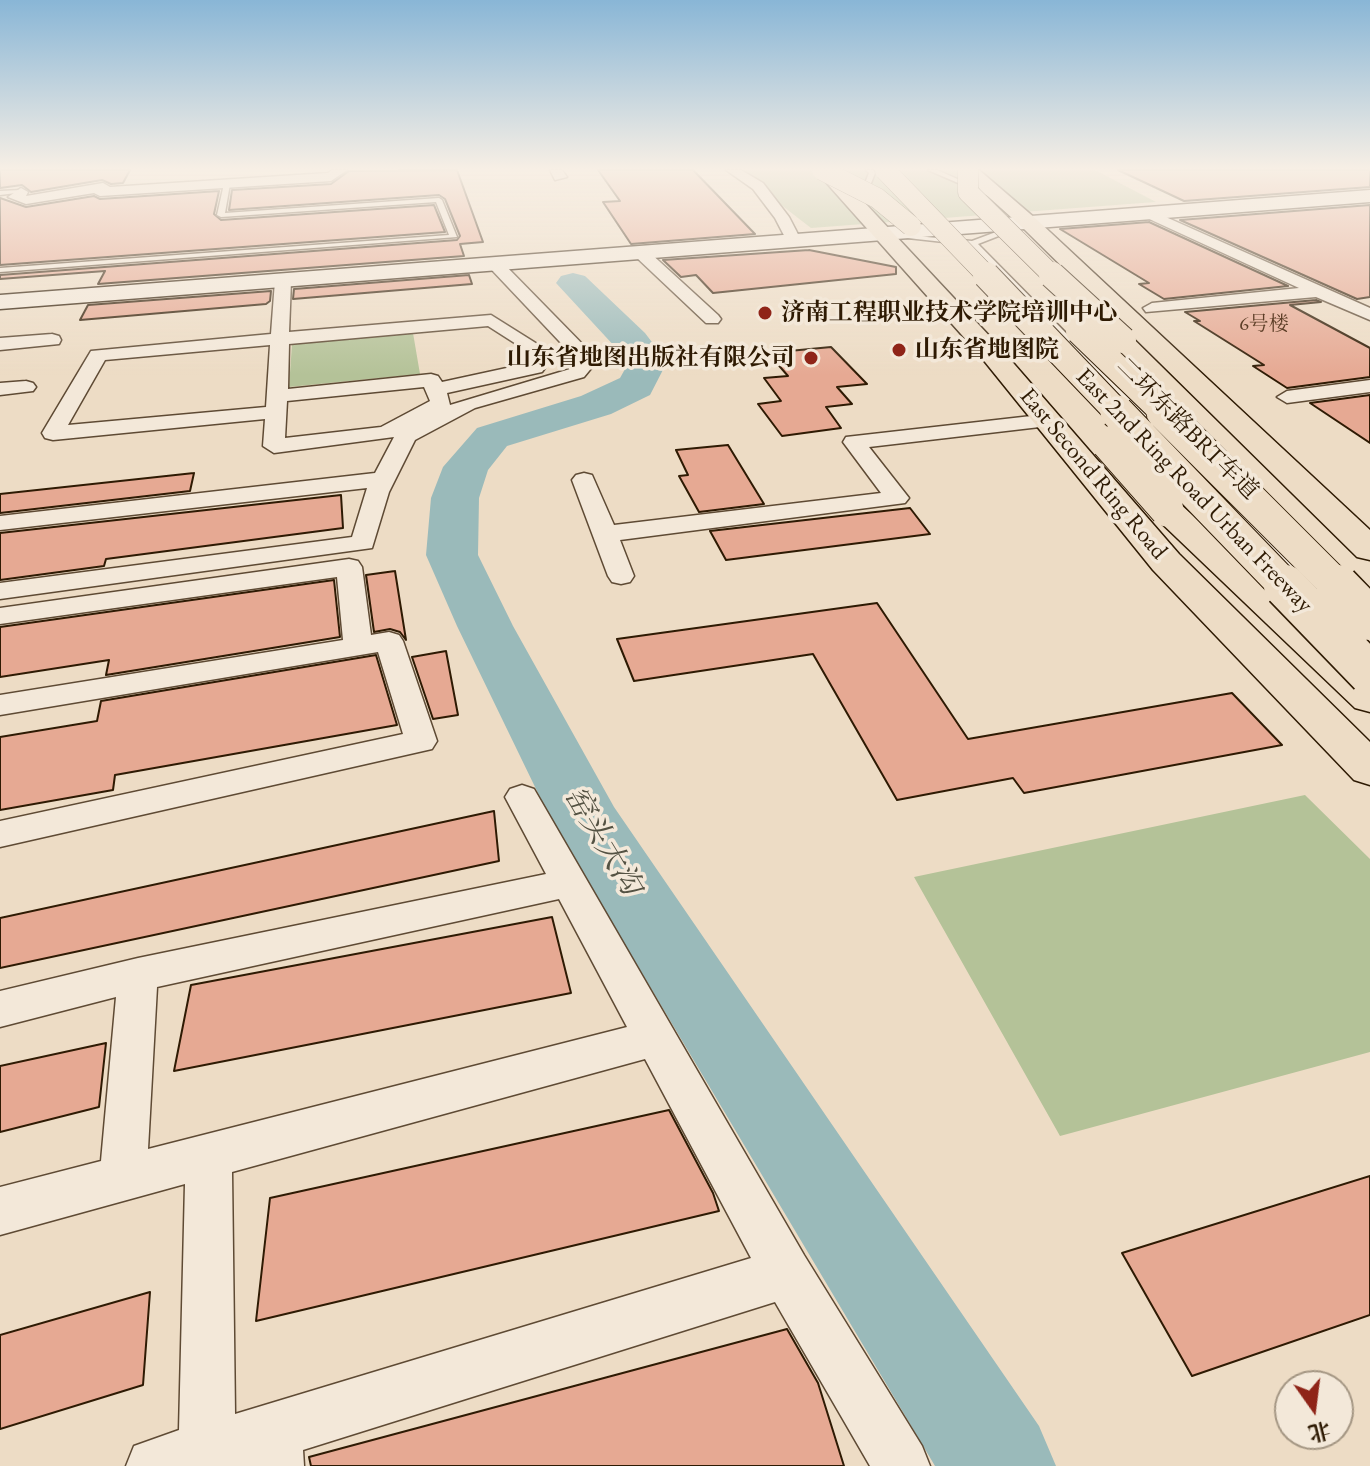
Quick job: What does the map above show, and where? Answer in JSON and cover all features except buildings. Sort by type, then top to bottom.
[{"type":"highway","name":"East Second Ring Road","points":[[890,238],[1049,420],[1166,562],[1370,769]]},
{"type":"highway","points":[[923,238],[1041,368]]},
{"type":"highway","name":"East 2nd Ring Road Urban Freeway","points":[[952,238],[1370,674]]},
{"type":"highway","name":"East 2nd Ring Road Urban Freeway","points":[[964,238],[1188,435],[1370,619]]},
{"type":"highway","points":[[1028,238],[1370,549]]},
{"type":"highway","points":[[1028,238],[1284,487],[1370,582]]},
{"type":"highway","points":[[1094,427],[1167,510],[1370,699]]},
{"type":"main road","points":[[0,302],[842,238]]},
{"type":"street","points":[[1204,238],[1370,315]]},
{"type":"street","points":[[642,254],[712,319]]},
{"type":"street","points":[[0,591],[363,543],[384,479],[406,436],[468,404],[577,373],[588,360],[496,265]]},
{"type":"street","points":[[283,281],[280,338],[277,404],[274,446],[386,433],[441,403],[435,390],[431,380],[277,404],[53,433],[98,355],[280,338],[491,320],[533,347],[535,368],[435,390]]},
{"type":"street","points":[[1152,308],[1319,291]]},
{"type":"street","points":[[0,344],[52,340]]},
{"type":"street","points":[[1287,397],[1370,386]]},
{"type":"street","points":[[0,389],[26,387]]},
{"type":"street","points":[[605,534],[897,498],[854,442],[1049,420]]},
{"type":"street","points":[[0,523],[384,479]]},
{"type":"street","points":[[584,480],[621,576]]},
{"type":"street","points":[[0,616],[349,567],[358,646]]},
{"type":"street","points":[[0,705],[389,641],[421,741],[0,834]]},
{"type":"street","points":[[522,797],[786,1273],[902,1466]]},
{"type":"street","points":[[0,1009],[138,975],[569,883]]},
{"type":"street","points":[[123,1178],[138,975]]},
{"type":"street","points":[[0,1211],[656,1038]]},
{"type":"street","points":[[207,1450],[209,1156]]},
{"type":"street","points":[[154,1466],[207,1450],[275,1449],[786,1273]]},
{"type":"lane","points":[[0,270],[434,238]]},
{"type":"lane","points":[[924,238],[973,243],[995,238]]},
{"type":"lane","name":"二环东路BRT车道","points":[[973,243],[1155,428]]},
{"type":"lane","name":"二环东路BRT车道","points":[[1165,439],[1315,590]]},
{"type":"green space","points":[[413,333],[420,374],[289,387],[292,344]]},
{"type":"green space","points":[[1305,795],[1370,859],[1370,1052],[1060,1136],[914,877]]},
{"type":"waterway","name":"窑头大沟","points":[[573,283],[632,341],[648,362],[636,386],[596,405],[492,437],[466,467],[455,498],[452,555],[485,626],[587,822],[999,1466]]},
{"type":"place","name":"济南工程职业技术学院培训中心","points":[[765,313]]},
{"type":"place","name":"山东省地图院","points":[[899,350]]},
{"type":"place","name":"山东省地图出版社有限公司","points":[[811,358]]}]
